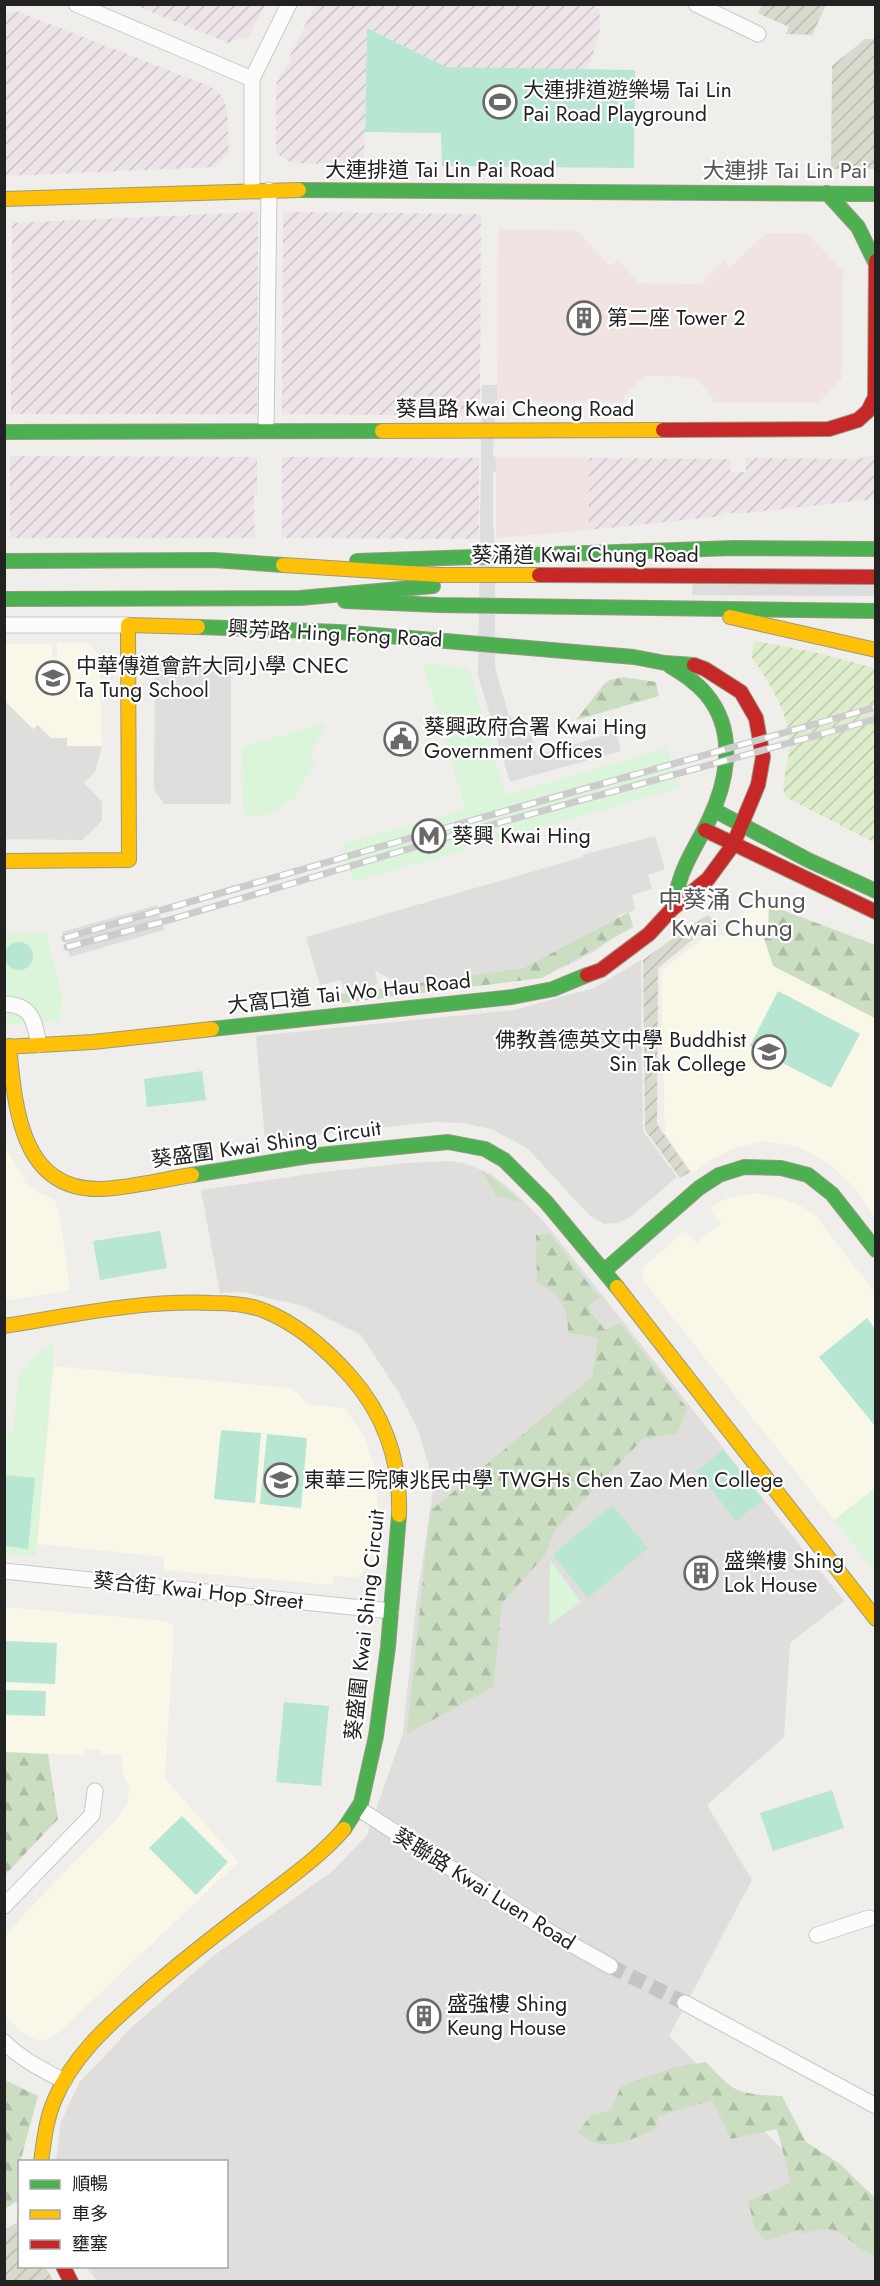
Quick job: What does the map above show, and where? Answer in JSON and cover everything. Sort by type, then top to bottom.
[{"type":"street","points":[[76,4],[252,79]]},
{"type":"street","points":[[252,190],[252,79],[289,4]]},
{"type":"street","points":[[696,4],[758,34]]},
{"type":"street","name":"大連排道 Tai Lin Pai Road","points":[[4,199],[252,190],[876,194]]},
{"type":"street","points":[[266,430],[269,190]]},
{"type":"street","points":[[827,193],[858,227],[875,262]]},
{"type":"street","name":"葵昌路 Kwai Cheong Road","points":[[4,432],[829,429],[851,425],[866,415],[875,397],[875,262]]},
{"type":"street","name":"葵涌道 Kwai Chung Road","points":[[296,564],[734,548],[876,549]]},
{"type":"street","name":"葵涌道 Kwai Chung Road","points":[[4,561],[213,560],[438,575],[876,577]]},
{"type":"street","name":"葵涌道 Kwai Chung Road","points":[[300,598],[438,586],[646,590]]},
{"type":"street","points":[[795,590],[876,590]]},
{"type":"street","name":"葵涌道 Kwai Chung Road","points":[[4,599],[300,598],[438,605],[876,611]]},
{"type":"street","points":[[700,610],[876,651]]},
{"type":"street","name":"興芳路 Hing Fong Road","points":[[4,625],[256,628],[340,632],[579,651],[665,663],[690,664],[705,669],[741,692],[752,709],[761,737],[763,757],[758,784],[733,844]]},
{"type":"street","points":[[4,861],[129,860],[128,626]]},
{"type":"street","name":"興芳路 Hing Fong Road","points":[[665,663],[687,675],[703,689],[716,708],[727,734],[726,778],[705,830]]},
{"type":"street","points":[[714,810],[808,860],[876,891]]},
{"type":"street","points":[[705,830],[876,912]]},
{"type":"street","name":"大窩口道 Tai Wo Hau Road","points":[[672,909],[680,878],[705,830]]},
{"type":"street","name":"大窩口道 Tai Wo Hau Road","points":[[7,1047],[93,1042],[512,997],[553,989],[601,970],[649,934],[672,909],[708,879],[733,844]]},
{"type":"street","points":[[4,1005],[16,1005],[27,1011],[35,1022],[39,1045]]},
{"type":"street","name":"葵盛圍 Kwai Shing Circuit","points":[[7,1047],[16,1113],[23,1137],[35,1159],[47,1171],[65,1183],[89,1189],[102,1189],[309,1156],[448,1142],[485,1149],[504,1160],[546,1202],[604,1271],[876,1619]]},
{"type":"street","points":[[604,1271],[699,1188],[719,1175],[744,1167],[781,1168],[808,1175],[832,1194],[876,1250]]},
{"type":"street","name":"葵盛圍 Kwai Shing Circuit","points":[[4,1326],[145,1306],[215,1303],[255,1307],[302,1331],[342,1367],[373,1403],[394,1455],[398,1482],[399,1518],[386,1661],[372,1755],[359,1809],[335,1839],[288,1880],[199,1948],[90,2044],[64,2081],[48,2117],[41,2160]]},
{"type":"street","name":"葵合街 Kwai Hop Street","points":[[4,1571],[391,1611]]},
{"type":"street","points":[[4,1906],[92,1815],[95,1791]]},
{"type":"street","name":"葵聯路 Kwai Luen Road","points":[[359,1809],[566,1941],[610,1966]]},
{"type":"street","points":[[817,1935],[869,1918]]},
{"type":"street","points":[[685,2004],[876,2106]]},
{"type":"street","points":[[4,2042],[40,2069],[64,2081]]},
{"type":"street","points":[[64,2268],[71,2282]]},
{"type":"shaded area","points":[[762,4],[826,5],[812,35],[786,34],[789,27],[758,13]]},
{"type":"shaded area","points":[[134,5],[265,5],[249,36],[228,43]]},
{"type":"shaded area","points":[[315,5],[598,5],[601,24],[587,71],[446,67],[367,28],[364,165],[292,163],[276,153],[276,84],[287,64],[291,64],[290,56]]},
{"type":"shaded area","points":[[5,12],[19,12],[217,91],[227,109],[229,154],[215,167],[5,176]]},
{"type":"shaded area","points":[[865,39],[875,39],[875,169],[831,169],[832,66]]},
{"type":"shaded area","points":[[258,212],[257,414],[11,414],[12,223]]},
{"type":"shaded area","points":[[283,212],[481,214],[480,416],[282,414]]},
{"type":"shaded area","points":[[498,229],[576,230],[610,266],[617,260],[639,283],[701,284],[724,261],[730,267],[766,233],[806,233],[843,271],[842,378],[818,403],[713,403],[713,397],[694,377],[644,376],[624,396],[624,402],[497,402]]},
{"type":"shaded area","points":[[875,453],[875,499],[746,513],[723,513],[723,516],[589,530],[589,458],[731,459],[730,472],[746,472],[746,458],[859,459]]},
{"type":"shaded area","points":[[10,456],[257,457],[257,493],[254,493],[255,538],[10,538]]},
{"type":"shaded area","points":[[282,457],[479,458],[479,539],[282,538]]},
{"type":"shaded area","points":[[496,458],[589,458],[589,530],[496,538]]},
{"type":"shaded area","name":"中華傳道會許大同小學 CNEC Ta Tung School","points":[[57,643],[88,643],[99,655],[102,746],[67,746],[67,738],[51,738],[38,725],[33,729],[5,701],[5,644],[52,644],[52,657],[57,657]]},
{"type":"shaded area","points":[[155,661],[222,661],[222,666],[231,667],[231,804],[164,804],[154,789]]},
{"type":"shaded area","points":[[5,701],[33,729],[38,725],[51,738],[67,738],[67,746],[102,746],[95,772],[84,783],[102,802],[102,821],[82,840],[5,839]]},
{"type":"shaded area","points":[[655,836],[665,869],[648,875],[652,889],[632,895],[635,910],[618,915],[615,936],[594,952],[569,965],[545,973],[399,990],[395,982],[375,970],[378,984],[345,994],[341,980],[320,985],[306,937],[583,857],[582,855]]},
{"type":"shaded area","name":"佛教善德英文中學 Buddhist Sin Tak College","points":[[757,896],[839,940],[875,966],[875,1218],[857,1190],[827,1162],[797,1146],[763,1141],[733,1149],[709,1161],[693,1173],[665,1133],[661,971],[706,936],[726,935]]},
{"type":"shaded area","points":[[708,915],[720,926],[696,937],[658,968],[657,1124],[690,1172],[680,1178],[645,1130],[643,960]]},
{"type":"shaded area","points":[[641,960],[643,1131],[677,1177],[630,1217],[617,1223],[604,1224],[590,1216],[527,1148],[491,1129],[463,1123],[434,1122],[265,1140],[256,1036],[514,1010],[594,988]]},
{"type":"shaded area","points":[[4,1146],[25,1178],[23,1181],[42,1195],[57,1201],[55,1207],[60,1217],[70,1290],[5,1301]]},
{"type":"shaded area","points":[[450,1161],[464,1163],[491,1174],[514,1192],[545,1223],[844,1601],[790,1643],[784,1737],[707,1805],[752,1880],[669,2036],[861,2228],[875,2239],[875,2281],[97,2281],[87,2268],[228,2268],[228,2160],[56,2160],[61,2122],[79,2083],[132,2027],[213,1956],[334,1870],[367,1835],[403,1733],[416,1605],[434,1484],[419,1432],[399,1393],[361,1335],[303,1306],[243,1292],[220,1293],[201,1190],[323,1172]]},
{"type":"shaded area","points":[[757,1193],[801,1206],[816,1216],[875,1293],[875,1488],[834,1520],[642,1279],[644,1267],[685,1230],[697,1243],[721,1223],[710,1210],[719,1202],[730,1197]]},
{"type":"shaded area","points":[[54,1366],[292,1388],[308,1404],[344,1408],[363,1434],[375,1467],[378,1506],[369,1563],[357,1578],[334,1576],[333,1585],[164,1570],[164,1557],[37,1544]]},
{"type":"shaded area","points":[[5,1607],[167,1621],[173,1626],[165,1778],[238,1862],[56,2035],[42,2041],[19,2030],[5,2015],[5,1936],[119,1817],[128,1803],[129,1787],[122,1770],[122,1755],[101,1754],[101,1750],[85,1750],[84,1755],[5,1752]]},
{"type":"shaded area","points":[[18,2222],[18,2268],[46,2268],[54,2281],[5,2281],[5,2230]]},
{"type":"green space","name":"大連排道遊樂場 Tai Lin Pai Road Playground","points":[[367,28],[446,67],[635,70],[634,168],[442,166],[441,133],[365,132]]},
{"type":"green space","points":[[755,641],[818,653],[875,668],[875,843],[785,795],[789,733],[777,698],[751,656]]},
{"type":"green space","points":[[423,663],[469,669],[506,795],[667,748],[679,788],[353,882],[342,844],[465,809]]},
{"type":"green space","points":[[623,677],[656,682],[659,696],[576,720],[604,684]]},
{"type":"green space","points":[[327,722],[309,755],[316,760],[294,800],[264,816],[251,816],[243,813],[242,747]]},
{"type":"green space","points":[[769,905],[875,945],[875,1018],[773,966],[761,929],[768,928]]},
{"type":"green space","points":[[629,912],[633,927],[542,978],[343,1003],[331,990],[345,994],[524,968]]},
{"type":"green space","points":[[5,933],[45,933],[63,995],[59,1020],[5,1025]]},
{"type":"green space","points":[[19,942],[29,946],[33,956],[29,966],[19,970],[9,966],[5,956],[9,946]]},
{"type":"green space","points":[[778,991],[860,1034],[831,1088],[750,1046]]},
{"type":"green space","points":[[202,1071],[206,1100],[147,1107],[144,1079]]},
{"type":"green space","points":[[482,1171],[490,1176],[521,1202],[496,1196]]},
{"type":"green space","points":[[160,1231],[167,1268],[100,1280],[93,1241]]},
{"type":"green space","points":[[549,1233],[599,1297],[589,1306],[590,1311],[605,1330],[620,1323],[687,1408],[677,1434],[643,1439],[555,1530],[545,1555],[502,1603],[493,1687],[407,1734],[430,1511],[592,1377],[598,1338],[568,1333],[567,1316],[562,1302],[552,1292],[537,1283],[536,1235]]},
{"type":"green space","points":[[867,1318],[875,1329],[875,1426],[819,1357]]},
{"type":"green space","points":[[54,1344],[36,1557],[5,1554],[4,1438],[13,1431],[19,1377],[30,1359]]},
{"type":"green space","points":[[221,1430],[261,1433],[255,1503],[214,1499]]},
{"type":"green space","points":[[267,1434],[307,1438],[301,1508],[260,1504]]},
{"type":"green space","points":[[723,1450],[763,1500],[736,1521],[697,1471]]},
{"type":"green space","points":[[5,1475],[35,1478],[28,1549],[5,1546]]},
{"type":"green space","points":[[875,1488],[875,1573],[834,1520]]},
{"type":"green space","points":[[612,1505],[648,1548],[588,1598],[553,1555]]},
{"type":"green space","points":[[550,1560],[581,1602],[549,1625]]},
{"type":"green space","points":[[5,1641],[57,1643],[55,1684],[5,1682]]},
{"type":"green space","points":[[5,1690],[46,1691],[45,1716],[5,1715]]},
{"type":"green space","points":[[284,1702],[329,1706],[321,1786],[276,1782]]},
{"type":"green space","points":[[5,1752],[48,1754],[58,1819],[5,1875]]},
{"type":"green space","points":[[832,1790],[844,1828],[773,1851],[760,1813]]},
{"type":"green space","points":[[182,1816],[228,1862],[196,1895],[149,1848]]},
{"type":"green space","points":[[706,2062],[724,2081],[739,2090],[747,2093],[782,2096],[806,2142],[840,2164],[875,2198],[875,2256],[864,2251],[844,2235],[829,2229],[803,2234],[801,2229],[766,2241],[755,2229],[748,2201],[791,2183],[777,2129],[731,2139],[712,2100],[659,2116],[654,2130],[624,2142],[597,2143],[578,2132],[591,2115],[611,2110],[621,2086],[672,2068]]},
{"type":"green space","points":[[5,2080],[38,2096],[21,2160],[18,2160],[18,2201],[5,2209]]},
{"type":"pier","points":[[482,385],[497,385],[495,404],[497,404],[497,411],[504,411],[503,415],[495,415],[493,455],[496,458],[496,472],[493,473],[495,668],[509,716],[527,721],[537,755],[616,732],[621,751],[510,782],[478,675]]},
{"type":"pier","points":[[693,570],[875,571],[875,596],[692,595]]},
{"type":"pier","points":[[157,905],[164,930],[70,957],[62,932]]},
{"type":"tunnel","points":[[610,1966],[685,2003]]},
{"type":"railway","points":[[65,938],[876,707]]},
{"type":"railway","points":[[67,947],[162,922],[462,833],[876,719]]},
{"type":"traffic: fast","points":[[299,190],[876,194]]},
{"type":"traffic: fast","points":[[827,193],[858,227],[875,262]]},
{"type":"traffic: fast","points":[[4,432],[382,431]]},
{"type":"traffic: fast","points":[[357,561],[734,548],[876,549]]},
{"type":"traffic: fast","points":[[4,561],[213,560],[283,565]]},
{"type":"traffic: fast","points":[[4,599],[300,598],[433,586]]},
{"type":"traffic: fast","points":[[345,601],[438,605],[876,611]]},
{"type":"traffic: fast","points":[[198,627],[340,632],[634,657],[665,663],[694,665]]},
{"type":"traffic: fast","points":[[670,666],[706,694],[716,708],[726,740],[725,772],[716,805],[682,874],[672,909]]},
{"type":"traffic: fast","points":[[714,810],[808,860],[876,891]]},
{"type":"traffic: fast","points":[[212,1029],[512,997],[553,989],[587,975]]},
{"type":"traffic: fast","points":[[192,1175],[309,1156],[448,1142],[485,1149],[504,1160],[546,1202],[617,1287]]},
{"type":"traffic: fast","points":[[604,1271],[699,1188],[719,1175],[744,1167],[781,1168],[808,1175],[832,1194],[876,1250]]},
{"type":"traffic: fast","points":[[344,1829],[361,1803],[376,1736],[388,1647],[399,1515]]},
{"type":"traffic: slow","points":[[4,199],[299,190]]},
{"type":"traffic: slow","points":[[382,431],[663,430]]},
{"type":"traffic: slow","points":[[283,565],[439,575],[539,575]]},
{"type":"traffic: slow","points":[[730,617],[876,650]]},
{"type":"traffic: slow","points":[[4,861],[129,860],[128,625],[198,627]]},
{"type":"traffic: slow","points":[[4,1047],[93,1042],[212,1029]]},
{"type":"traffic: slow","points":[[9,1046],[19,1118],[27,1141],[38,1160],[53,1176],[74,1186],[101,1189],[192,1175]]},
{"type":"traffic: slow","points":[[617,1287],[876,1619]]},
{"type":"traffic: slow","points":[[4,1326],[108,1309],[186,1303],[246,1305],[277,1317],[312,1339],[351,1377],[374,1408],[389,1441],[394,1459],[399,1515]]},
{"type":"traffic: slow","points":[[41,2160],[47,2122],[55,2099],[71,2070],[91,2044],[154,1985],[304,1867],[344,1829]]},
{"type":"traffic: jam","points":[[663,430],[829,429],[858,420],[868,411],[875,397],[876,261]]},
{"type":"traffic: jam","points":[[539,575],[876,577]]},
{"type":"traffic: jam","points":[[587,975],[601,970],[649,934],[672,909],[708,879],[733,845],[758,785],[763,757],[756,718],[741,692],[705,669],[694,665]]},
{"type":"traffic: jam","points":[[705,830],[876,912]]},
{"type":"traffic: jam","points":[[64,2268],[71,2282]]},
{"type":"place","name":"大連排道遊樂場 Tai Lin Pai Road Playground","points":[[500,102]]},
{"type":"place","name":"第二座 Tower 2","points":[[584,318]]},
{"type":"place","name":"中華傳道會許大同小學 CNEC Ta Tung School","points":[[53,678]]},
{"type":"place","name":"葵興政府合署 Kwai Hing Government Offices","points":[[401,739]]},
{"type":"place","name":"葵興 Kwai Hing","points":[[429,836]]},
{"type":"place","name":"佛教善德英文中學 Buddhist Sin Tak College","points":[[769,1052]]},
{"type":"place","name":"東華三院陳兆民中學 TWGHs Chen Zao Men College","points":[[281,1480]]},
{"type":"place","name":"盛樂樓 Shing Lok House","points":[[701,1573]]},
{"type":"place","name":"盛強樓 Shing Keung House","points":[[424,2016]]},
{"type":"district","name":"大連排 Tai Lin Pai","points":[[785,170]]},
{"type":"district","name":"中葵涌 Chung Kwai Chung","points":[[732,913]]}]
